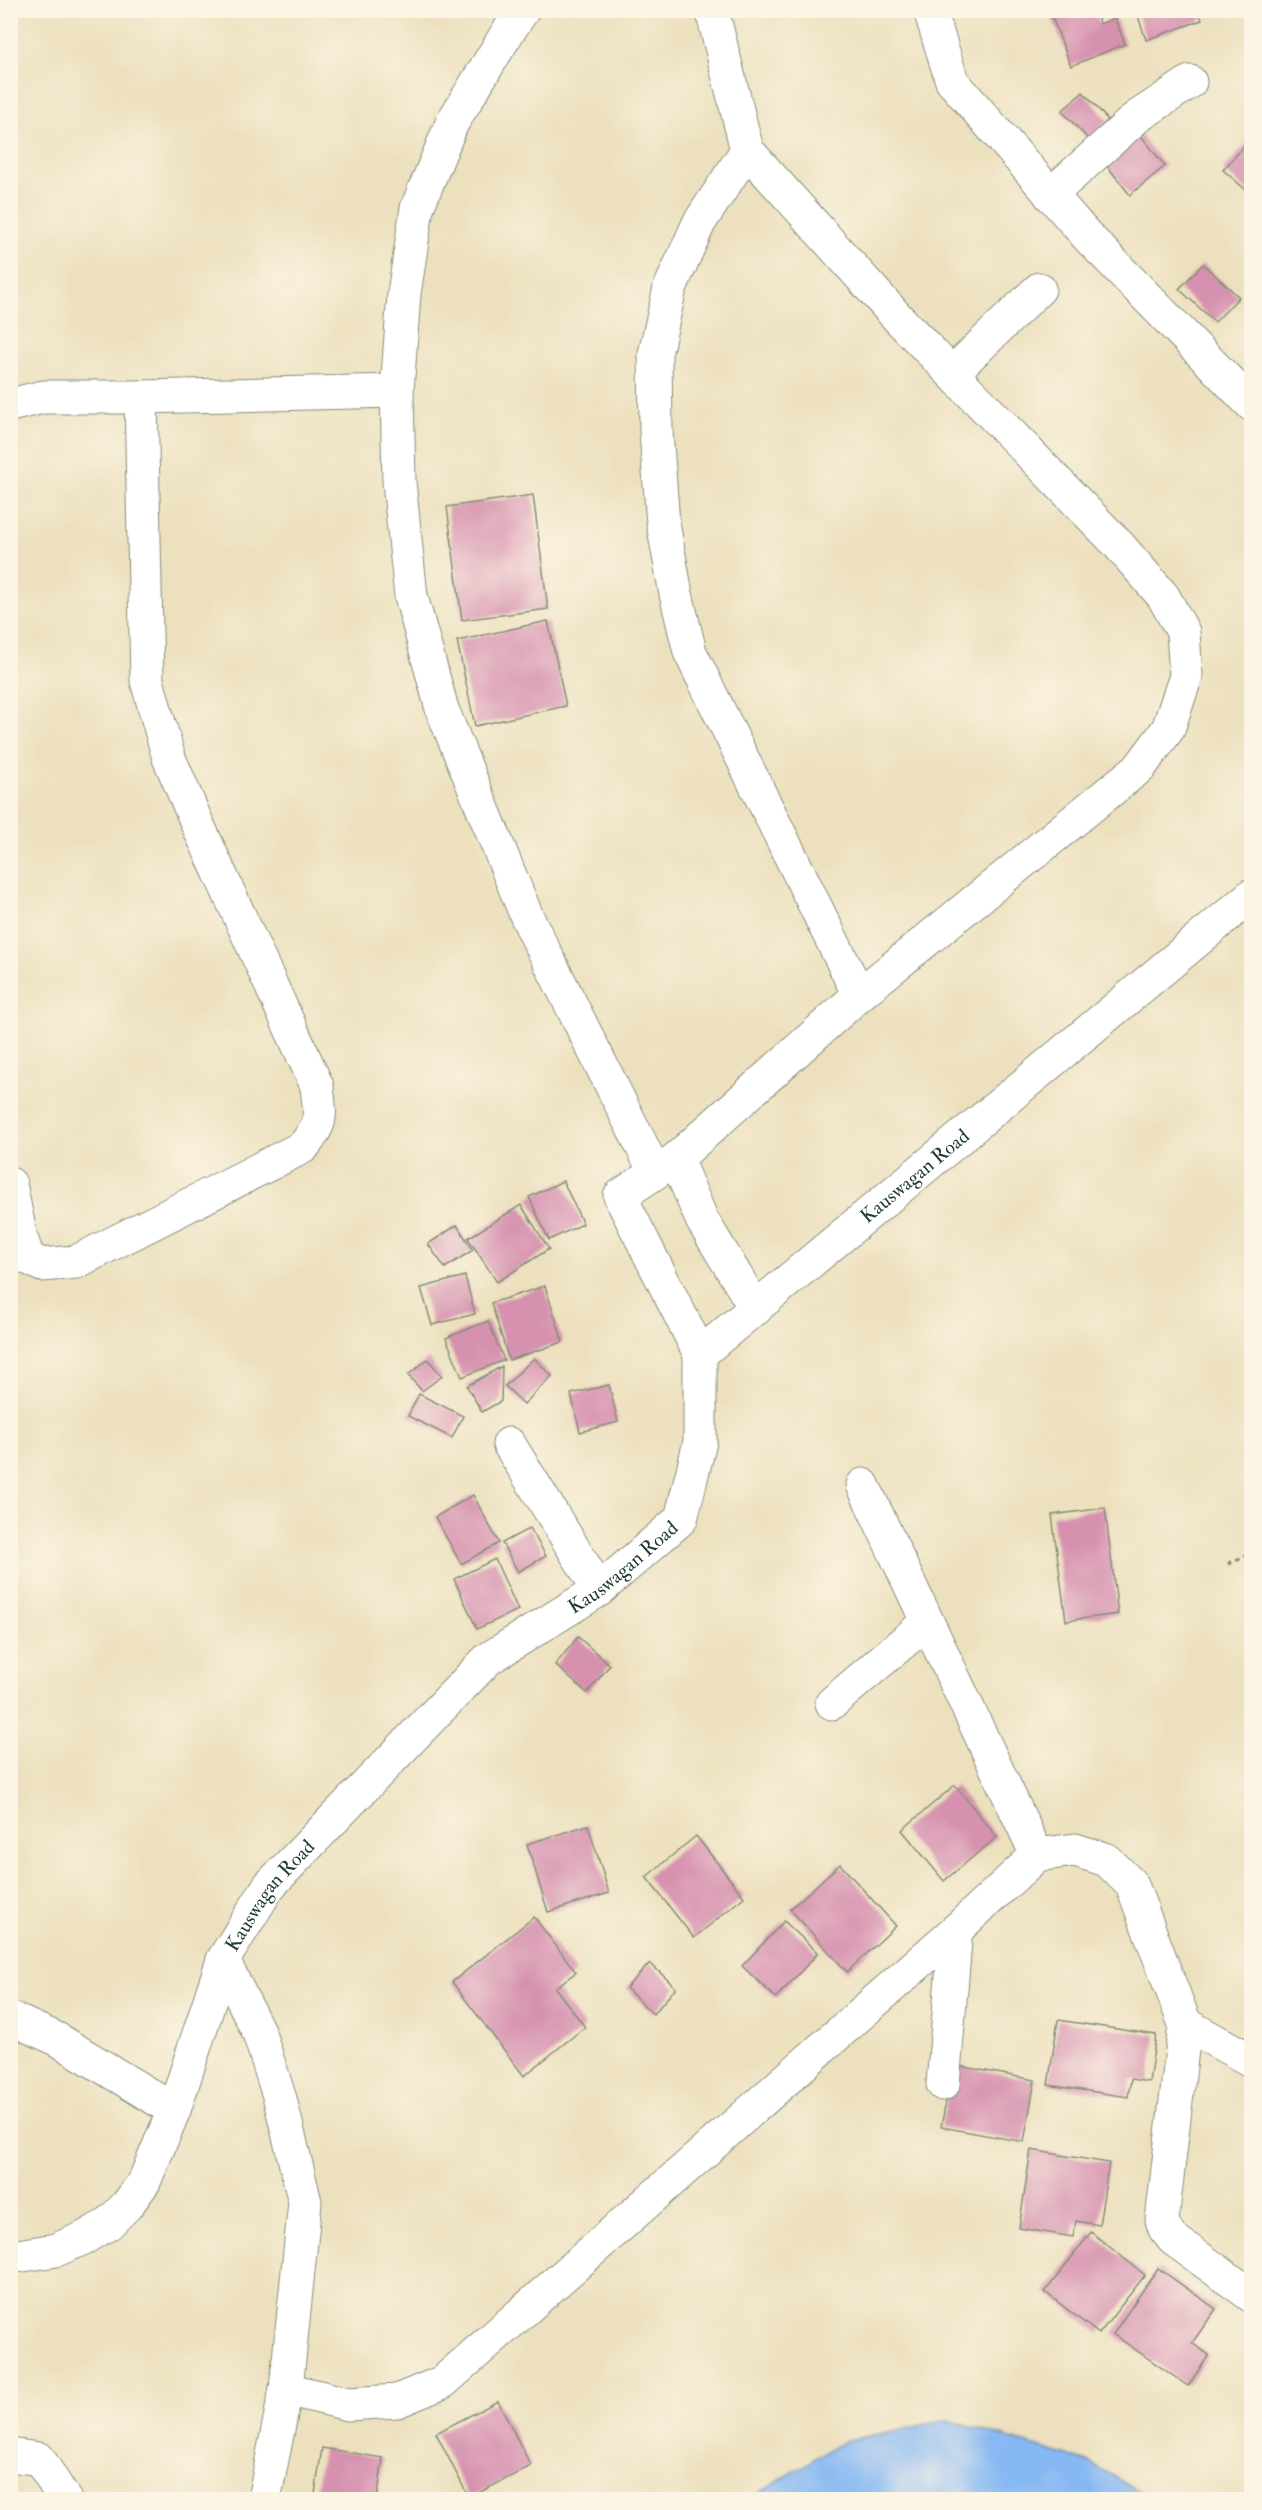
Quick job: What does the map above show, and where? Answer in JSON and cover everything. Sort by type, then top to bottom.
[{"type":"street","points":[[523,10],[452,123],[417,208],[404,294],[397,391],[399,482],[411,596],[442,709],[527,917],[665,1166],[702,1220],[756,1309]]},
{"type":"street","points":[[700,1354],[620,1196],[665,1166],[859,995],[1140,768],[1168,729],[1186,676],[1183,632],[1163,596],[1117,543],[896,316],[747,150],[712,10]]},
{"type":"street","points":[[930,10],[952,81],[1086,235],[1251,405]]},
{"type":"street","points":[[1050,195],[1137,117],[1190,82]]},
{"type":"street","points":[[747,150],[699,223],[670,288],[655,354],[656,432],[663,523],[676,594],[690,652],[859,995]]},
{"type":"street","points":[[952,373],[1039,289]]},
{"type":"street","points":[[10,405],[43,397],[397,391]]},
{"type":"street","points":[[10,1184],[21,1238],[28,1258],[42,1265],[76,1262],[303,1147],[317,1129],[320,1119],[317,1086],[169,758],[147,681],[141,397]]},
{"type":"street","name":"Kauswagan Road","points":[[10,2257],[56,2250],[108,2224],[127,2205],[144,2182],[174,2110],[223,1960],[268,1887],[488,1659],[598,1590],[681,1519],[700,1442],[700,1354],[1251,895]]},
{"type":"street","points":[[509,1444],[598,1590]]},
{"type":"street","points":[[863,1485],[1037,1855]]},
{"type":"street","points":[[832,1703],[927,1622]]},
{"type":"street","points":[[286,2389],[348,2404],[397,2401],[443,2382],[956,1930],[1037,1855],[1075,1850],[1107,1860],[1132,1885],[1185,2024],[1162,2220],[1165,2229],[1173,2239],[1251,2296]]},
{"type":"street","points":[[943,2084],[956,1930]]},
{"type":"street","points":[[223,1960],[259,2033],[280,2099],[305,2202],[286,2389],[264,2499]]},
{"type":"street","points":[[10,2018],[57,2039],[174,2110]]},
{"type":"street","points":[[1185,2024],[1251,2061]]},
{"type":"street","points":[[10,2456],[39,2459],[65,2499]]},
{"type":"path","points":[[1228,1564],[1251,1553]]},
{"type":"water","points":[[948,2420],[1091,2463],[1151,2499],[753,2499],[843,2441]]},
{"type":"building","points":[[1049,10],[1095,10],[1100,24],[1115,18],[1125,44],[1071,66]]},
{"type":"building","points":[[1136,10],[1198,10],[1202,20],[1146,40]]},
{"type":"building","points":[[1083,92],[1108,120],[1088,139],[1062,111]]},
{"type":"building","points":[[1139,133],[1165,166],[1130,195],[1104,162]]},
{"type":"building","points":[[1252,137],[1252,195],[1223,170]]},
{"type":"building","points":[[1203,264],[1239,297],[1215,322],[1179,289]]},
{"type":"building","points":[[533,495],[548,609],[462,620],[447,507]]},
{"type":"building","points":[[548,621],[566,706],[475,726],[457,641]]},
{"type":"building","points":[[563,1181],[583,1224],[549,1240],[529,1197]]},
{"type":"building","points":[[521,1205],[549,1249],[497,1282],[468,1238]]},
{"type":"building","points":[[457,1225],[473,1250],[445,1268],[428,1244]]},
{"type":"building","points":[[465,1276],[475,1314],[432,1325],[421,1288]]},
{"type":"building","points":[[545,1286],[563,1342],[509,1360],[491,1303]]},
{"type":"building","points":[[488,1321],[504,1360],[462,1377],[446,1338]]},
{"type":"building","points":[[534,1358],[552,1376],[524,1404],[505,1386]]},
{"type":"building","points":[[428,1359],[442,1376],[422,1391],[408,1375]]},
{"type":"building","points":[[502,1366],[501,1401],[482,1412],[467,1386]]},
{"type":"building","points":[[609,1385],[618,1422],[580,1432],[571,1394]]},
{"type":"building","points":[[419,1394],[463,1416],[452,1438],[408,1416]]},
{"type":"building","points":[[473,1495],[499,1543],[461,1564],[435,1517]]},
{"type":"building","points":[[1105,1508],[1118,1614],[1066,1621],[1052,1515]]},
{"type":"building","points":[[530,1528],[546,1556],[518,1572],[502,1543]]},
{"type":"building","points":[[495,1559],[518,1610],[477,1629],[454,1579]]},
{"type":"building","points":[[578,1637],[610,1665],[587,1693],[555,1665]]},
{"type":"building","points":[[955,1785],[997,1837],[944,1881],[902,1830]]},
{"type":"building","points":[[588,1825],[609,1893],[548,1912],[527,1844]]},
{"type":"building","points":[[696,1836],[744,1897],[694,1938],[646,1877]]},
{"type":"building","points":[[840,1864],[896,1926],[847,1972],[790,1909]]},
{"type":"building","points":[[534,1917],[576,1972],[555,1988],[585,2027],[524,2076],[452,1982]]},
{"type":"building","points":[[784,1921],[818,1953],[776,1998],[742,1966]]},
{"type":"building","points":[[650,1963],[676,1988],[653,2014],[626,1988]]},
{"type":"building","points":[[1058,2020],[1156,2035],[1149,2082],[1131,2079],[1128,2097],[1048,2085]]},
{"type":"building","points":[[953,2065],[1035,2080],[1024,2142],[941,2127]]},
{"type":"building","points":[[1031,2150],[1109,2163],[1099,2225],[1076,2221],[1073,2237],[1019,2228]]},
{"type":"building","points":[[1091,2232],[1145,2275],[1099,2334],[1045,2292]]},
{"type":"building","points":[[1158,2268],[1216,2309],[1192,2343],[1209,2355],[1188,2386],[1113,2334]]},
{"type":"building","points":[[498,2401],[531,2466],[469,2498],[436,2433]]},
{"type":"building","points":[[322,2448],[383,2458],[377,2500],[314,2500]]}]
